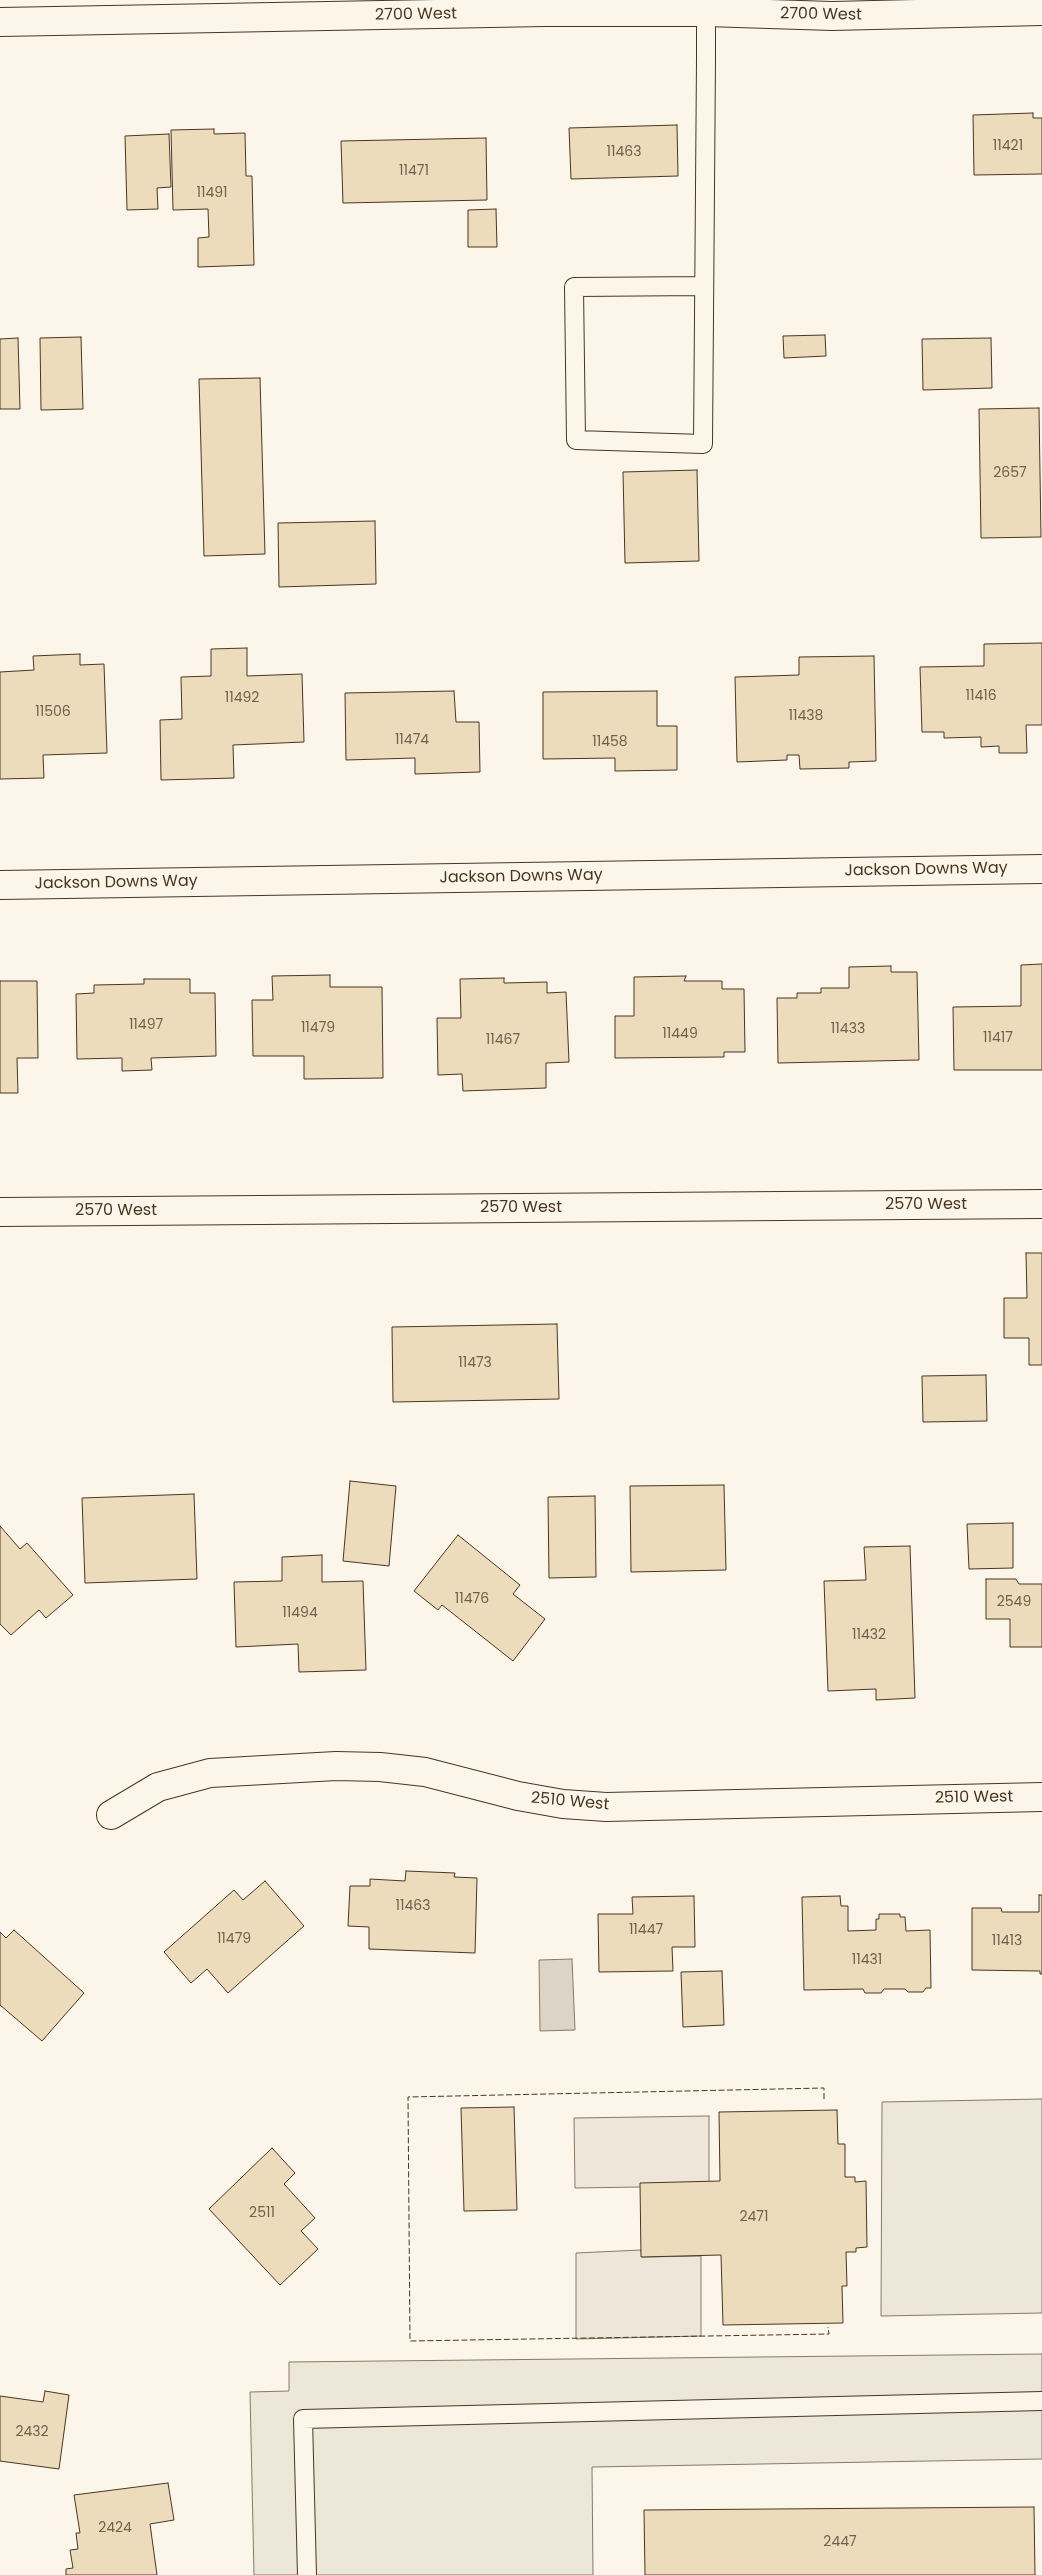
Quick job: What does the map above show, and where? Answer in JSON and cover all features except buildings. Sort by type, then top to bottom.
[{"type":"street","name":"2700 West","points":[[0,22],[545,6],[832,16],[1042,11]]},
{"type":"street","name":"Jackson Downs Way","points":[[0,885],[1042,869]]},
{"type":"street","name":"2570 West","points":[[0,1212],[1042,1204]]},
{"type":"street","name":"2510 West","points":[[111,1815],[158,1787],[210,1773],[336,1766],[380,1767],[425,1772],[518,1796],[563,1804],[606,1806],[1042,1797]]},
{"type":"lane","points":[[704,286],[574,287],[576,440],[703,444],[706,12]]},
{"type":"lane","points":[[307,2575],[303,2419],[1042,2401]]},
{"type":"shaded area","points":[[572,1959],[575,2030],[540,2031],[539,1960]]},
{"type":"shaded area","points":[[1042,2099],[1042,2313],[881,2316],[882,2102]]},
{"type":"shaded area","points":[[709,2116],[709,2182],[640,2187],[575,2188],[574,2118]]},
{"type":"shaded area","points":[[641,2250],[642,2257],[701,2256],[701,2336],[576,2339],[576,2253]]},
{"type":"shaded area","points":[[1042,2354],[1042,2459],[592,2467],[593,2575],[254,2575],[250,2392],[289,2391],[289,2362]]},
{"type":"fence","points":[[824,2099],[824,2088],[408,2097],[410,2341],[829,2334],[828,2327]]}]
